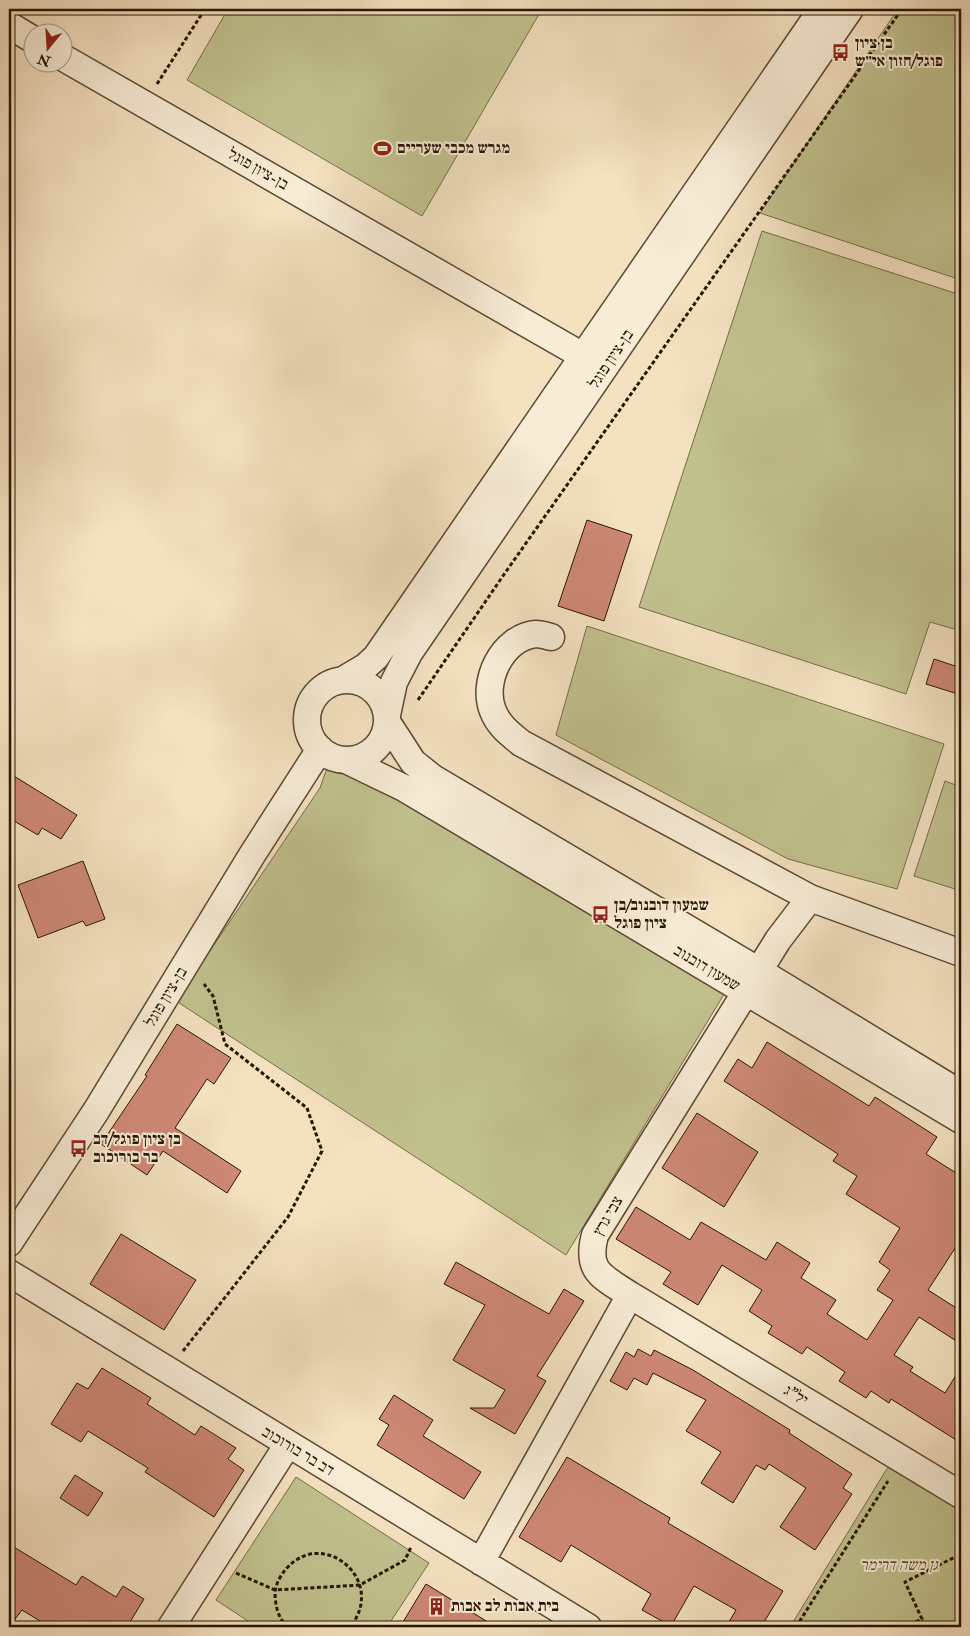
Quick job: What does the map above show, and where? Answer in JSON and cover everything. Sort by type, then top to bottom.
[{"type":"street","name":"בן-ציון פוגל","points":[[343,680],[365,667],[376,656],[822,9]]},
{"type":"street","name":"בן-ציון פוגל","points":[[387,718],[394,682],[409,653],[850,9]]},
{"type":"street","points":[[9,26],[22,33]]},
{"type":"street","name":"בן-ציון פוגל","points":[[72,63],[583,356]]},
{"type":"street","points":[[551,637],[536,634],[520,639],[504,650],[494,670],[490,691],[492,710],[502,727],[521,743],[810,898],[961,952]]},
{"type":"street","points":[[343,680],[358,682],[372,689],[382,701],[387,718],[381,741],[372,751],[360,758],[346,760],[332,757],[320,749],[312,739],[308,727],[309,707],[315,696],[325,687],[343,680]]},
{"type":"street","name":"שמעון דובנוב","points":[[387,718],[413,762],[433,778],[752,981],[961,1120]]},
{"type":"street","name":"בן-ציון פוגל","points":[[9,1243],[96,1111],[187,961],[320,749]]},
{"type":"street","name":"שמעון דובנוב","points":[[346,760],[404,788],[752,981],[961,1094]]},
{"type":"street","name":"צבי גרץ","points":[[630,1295],[600,1275],[593,1266],[590,1252],[595,1235],[787,926],[810,898]]},
{"type":"street","name":"דב בר בורוכוב","points":[[9,1273],[588,1627]]},
{"type":"street","points":[[481,1562],[630,1295]]},
{"type":"street","name":"יל\"ג","points":[[630,1295],[961,1495]]},
{"type":"street","points":[[171,1627],[288,1444]]},
{"type":"path","points":[[145,104],[205,9]]},
{"type":"path","points":[[417,701],[504,573],[902,9]]},
{"type":"path","points":[[167,1371],[288,1216],[322,1151],[307,1108],[225,1044],[213,996],[187,961]]},
{"type":"path","points":[[797,1627],[902,1459]]},
{"type":"path","points":[[212,1563],[275,1590],[360,1585],[405,1560],[421,1526]]},
{"type":"path","points":[[288,1627],[283,1623],[276,1605],[275,1590],[280,1576],[290,1564],[303,1557],[318,1554],[342,1561],[353,1571],[360,1585],[362,1600],[356,1619],[350,1627]]},
{"type":"path","points":[[904,1627],[922,1619],[905,1582],[961,1554]]},
{"type":"green space","name":"מגרש מכבי שעריים","points":[[228,9],[542,9],[422,216],[187,80]]},
{"type":"green space","points":[[898,9],[961,9],[961,280],[760,213]]},
{"type":"green space","points":[[762,231],[961,295],[961,631],[930,622],[906,694],[639,607]]},
{"type":"green space","points":[[587,626],[944,744],[897,889],[788,859],[556,735]]},
{"type":"green space","points":[[328,765],[354,765],[726,991],[566,1255],[176,1001],[320,788]]},
{"type":"green space","points":[[945,781],[961,787],[961,891],[914,876]]},
{"type":"green space","name":"גן משה דרימר","points":[[891,1462],[961,1505],[961,1627],[790,1627]]},
{"type":"green space","points":[[296,1477],[429,1563],[387,1627],[257,1627],[216,1600]]},
{"type":"building","points":[[587,520],[632,535],[604,621],[558,606]]},
{"type":"building","points":[[934,659],[961,668],[961,695],[926,684]]},
{"type":"building","points":[[9,773],[77,815],[61,839],[42,828],[38,835],[9,818]]},
{"type":"building","points":[[83,861],[105,919],[86,926],[83,921],[38,938],[18,885]]},
{"type":"building","points":[[177,1024],[231,1058],[214,1084],[207,1079],[175,1128],[241,1171],[227,1193],[163,1151],[147,1175],[101,1144],[147,1076],[145,1075]]},
{"type":"building","points":[[767,1042],[869,1106],[875,1097],[937,1137],[926,1154],[961,1176],[961,1239],[928,1290],[961,1311],[961,1344],[919,1317],[894,1355],[913,1367],[910,1371],[945,1393],[961,1367],[961,1443],[891,1399],[889,1403],[871,1391],[866,1398],[839,1381],[845,1372],[807,1347],[802,1354],[768,1333],[772,1326],[749,1311],[762,1290],[722,1265],[698,1305],[663,1284],[671,1272],[616,1239],[636,1207],[690,1240],[701,1222],[766,1260],[777,1242],[810,1263],[801,1278],[836,1300],[827,1314],[867,1340],[893,1300],[877,1290],[890,1270],[879,1262],[900,1228],[846,1194],[857,1176],[833,1161],[838,1154],[724,1081],[738,1059],[752,1068]]},
{"type":"building","points":[[697,1113],[758,1152],[724,1207],[662,1168]]},
{"type":"building","points":[[121,1234],[196,1280],[164,1330],[90,1284]]},
{"type":"building","points":[[456,1262],[549,1314],[564,1289],[584,1301],[537,1376],[546,1381],[515,1434],[470,1408],[494,1408],[505,1390],[453,1360],[485,1305],[444,1284]]},
{"type":"building","points":[[638,1349],[651,1356],[654,1350],[693,1370],[790,1430],[789,1433],[852,1474],[843,1488],[852,1494],[815,1550],[780,1527],[806,1488],[769,1464],[765,1470],[756,1465],[733,1503],[701,1483],[721,1452],[686,1431],[706,1400],[653,1373],[647,1385],[634,1378],[627,1390],[610,1381],[626,1352],[634,1357]]},
{"type":"building","points":[[102,1368],[151,1398],[147,1404],[195,1435],[201,1426],[236,1448],[228,1459],[244,1470],[214,1517],[145,1472],[148,1468],[88,1431],[81,1442],[51,1424],[77,1383],[88,1389]]},
{"type":"building","points":[[394,1395],[433,1420],[423,1436],[481,1472],[464,1499],[377,1445],[389,1425],[379,1419]]},
{"type":"building","points":[[567,1457],[670,1518],[668,1523],[783,1591],[761,1627],[726,1627],[736,1610],[694,1586],[671,1626],[642,1610],[651,1594],[571,1545],[561,1562],[519,1537]]},
{"type":"building","points":[[75,1475],[103,1493],[88,1516],[60,1498]]},
{"type":"building","points":[[9,1544],[76,1585],[82,1576],[116,1597],[123,1586],[144,1599],[127,1627],[50,1627],[22,1610],[9,1627]]},
{"type":"building","name":"בית אבות לב אבות","points":[[426,1584],[496,1627],[400,1627]]},
{"type":"place","name":"בן ציון פוגל/חזון אי״ש","points":[[841,52]]},
{"type":"place","name":"מגרש מכבי שעריים","points":[[383,148]]},
{"type":"place","name":"שמעון דובנוב/בן ציון פוגל","points":[[600,914]]},
{"type":"place","name":"בן ציון פוגל/דב בר בורוכוב","points":[[79,1148]]},
{"type":"place","name":"בית אבות לב אבות","points":[[437,1606]]}]
